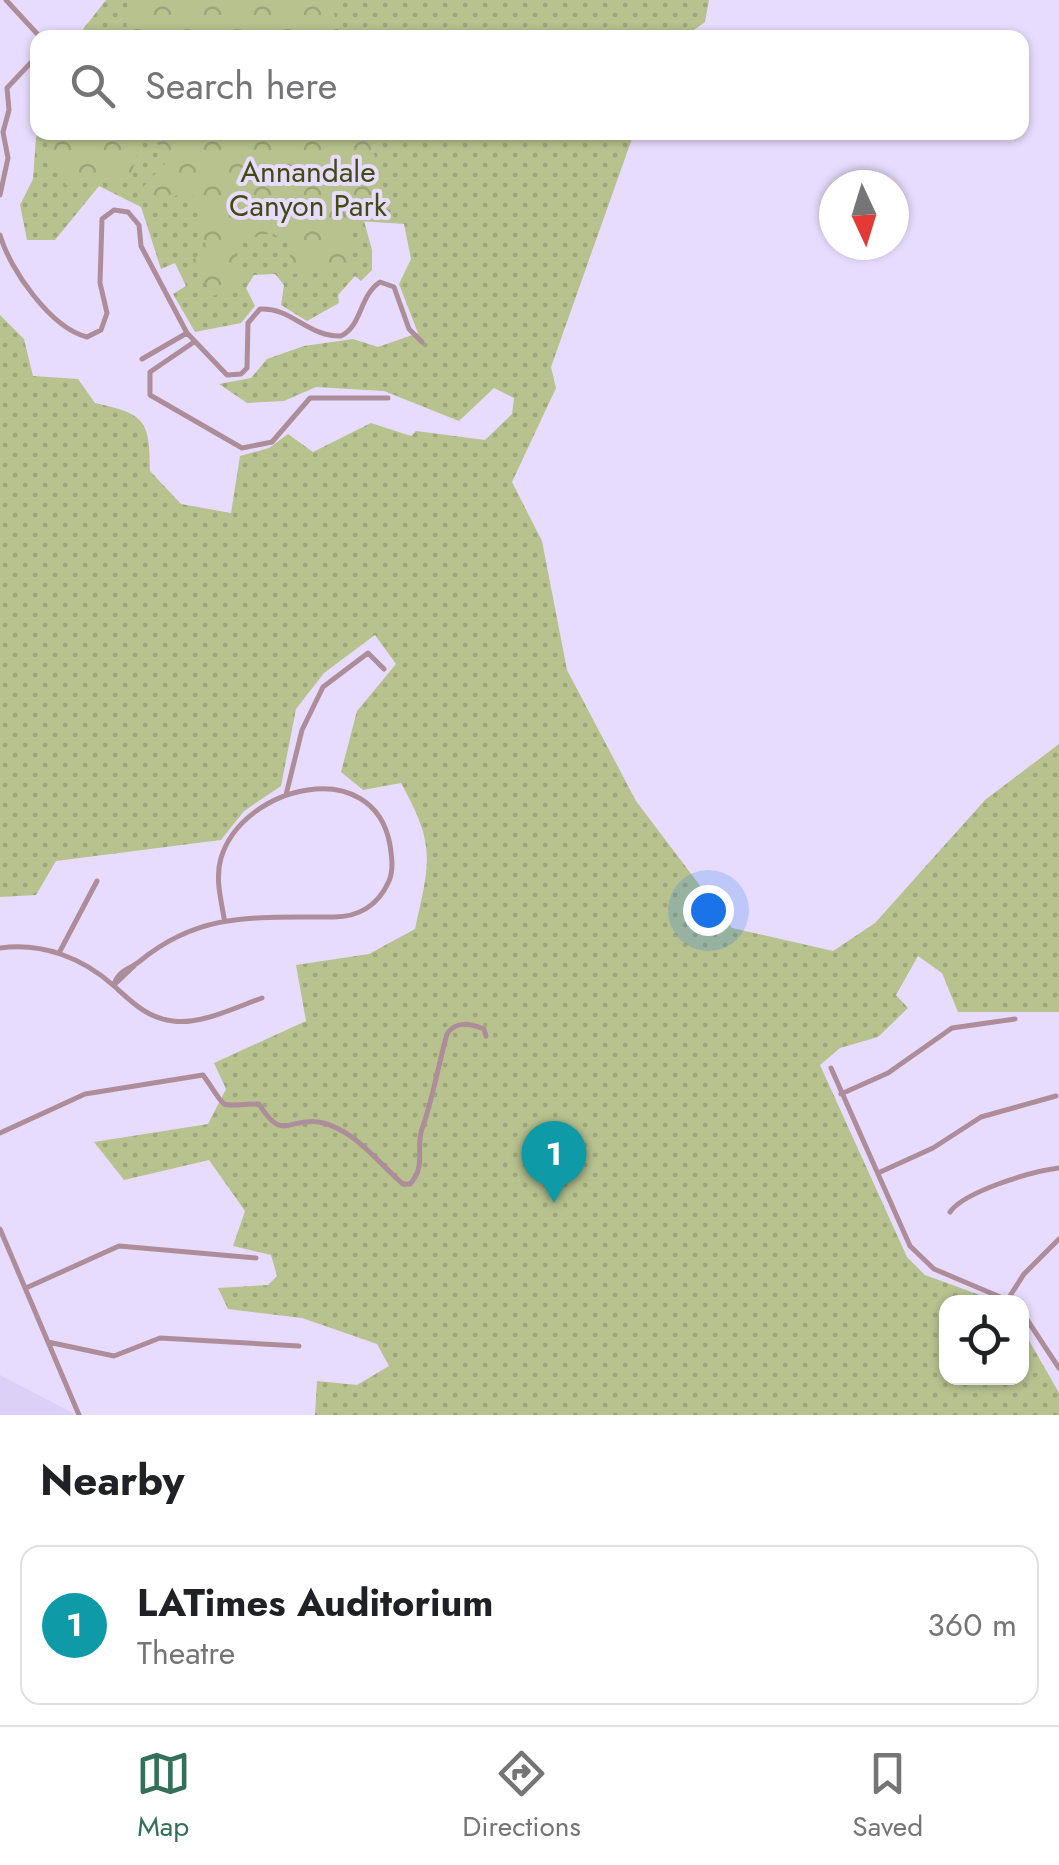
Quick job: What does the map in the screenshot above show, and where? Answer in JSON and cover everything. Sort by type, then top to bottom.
[{"type":"street","points":[[6,0],[34,30]]},
{"type":"street","points":[[0,195],[8,158],[3,132],[7,88],[30,63]]},
{"type":"street","points":[[0,235],[26,288],[71,333],[87,337],[101,330],[107,313],[100,283],[102,219],[114,210],[128,212],[140,225],[141,246],[187,333],[227,375],[241,374],[246,368],[248,324],[260,310],[291,316],[311,332],[340,336],[352,326],[368,290],[380,282],[394,287],[410,329],[422,342]]},
{"type":"street","points":[[142,358],[187,333]]},
{"type":"street","points":[[194,342],[150,372],[150,395],[242,448],[272,442],[310,398],[388,398]]},
{"type":"street","points":[[286,795],[302,730],[323,687],[368,653],[384,669]]},
{"type":"street","points":[[114,985],[115,978],[159,945],[224,918],[341,917],[365,911],[382,894],[392,862],[378,813],[356,794],[333,788],[286,795],[248,818],[222,854],[219,887],[224,918]]},
{"type":"street","points":[[58,953],[97,881]]},
{"type":"street","points":[[0,948],[36,947],[79,961],[114,985],[131,1003],[172,1021],[192,1020],[262,998]]},
{"type":"street","points":[[841,1094],[898,1067],[952,1028],[1015,1019]]},
{"type":"street","points":[[0,1133],[84,1094],[203,1075],[220,1104],[232,1109],[259,1104],[269,1120],[286,1129],[318,1122],[362,1144],[403,1184],[410,1184],[422,1164],[420,1135],[430,1116],[446,1034],[456,1026],[470,1024],[484,1029],[486,1036]]},
{"type":"street","points":[[831,1068],[905,1238],[919,1256],[946,1275],[997,1295]]},
{"type":"street","points":[[878,1173],[932,1148],[982,1117],[1056,1096]]},
{"type":"street","points":[[950,1212],[960,1202],[1023,1176],[1059,1168]]},
{"type":"street","points":[[0,1229],[80,1415]]},
{"type":"street","points":[[1013,1295],[1024,1274],[1059,1239]]},
{"type":"street","points":[[26,1288],[119,1246],[256,1258]]},
{"type":"street","points":[[1029,1323],[1059,1368]]},
{"type":"street","points":[[48,1342],[114,1356],[160,1338],[299,1346]]},
{"type":"shaded area","points":[[0,1375],[73,1413],[74,1415],[0,1415]]},
{"type":"green space","points":[[106,0],[709,0],[705,22],[694,30],[82,30]]},
{"type":"green space","points":[[128,0],[330,0],[339,30],[126,30]]},
{"type":"green space","points":[[36,140],[632,140],[551,367],[556,388],[512,482],[542,541],[567,670],[636,801],[732,928],[833,951],[875,923],[985,800],[1059,744],[1059,1012],[958,1012],[942,973],[918,956],[896,995],[908,1008],[878,1037],[840,1048],[820,1065],[907,1257],[925,1275],[980,1295],[939,1295],[939,1385],[1029,1385],[1029,1340],[1059,1393],[1059,1415],[315,1415],[317,1381],[357,1385],[389,1366],[377,1344],[302,1318],[228,1309],[218,1288],[268,1285],[277,1276],[271,1255],[233,1246],[245,1211],[209,1160],[124,1180],[94,1142],[208,1124],[226,1089],[214,1063],[306,1021],[296,965],[369,954],[415,929],[427,854],[412,805],[401,783],[363,790],[341,772],[357,711],[396,664],[375,635],[324,673],[296,709],[281,786],[244,811],[221,840],[56,861],[36,895],[0,897],[0,315],[24,339],[33,376],[78,379],[95,403],[125,411],[141,422],[148,440],[150,471],[181,504],[231,513],[240,456],[269,448],[288,434],[313,452],[371,423],[411,436],[416,431],[485,440],[512,414],[514,398],[494,388],[459,421],[384,391],[316,387],[284,401],[247,403],[219,384],[251,378],[267,359],[304,346],[353,339],[378,347],[418,333],[399,284],[411,259],[404,224],[364,221],[372,250],[372,270],[361,281],[355,276],[338,295],[339,303],[307,321],[281,305],[284,285],[275,274],[254,275],[246,288],[255,306],[241,323],[195,332],[173,294],[186,286],[175,263],[161,269],[141,207],[99,186],[55,240],[27,240],[20,205],[33,179]]},
{"type":"green space","name":"Annandale Canyon Park","points":[[45,140],[370,140],[394,223],[354,221],[347,272],[290,274],[290,246],[274,234],[261,234],[232,247],[248,277],[214,296],[190,261],[207,250],[191,187],[156,207],[143,187],[169,159],[155,141],[141,142],[129,182],[106,179],[66,185]]},
{"type":"place","name":"LATimes Auditorium","points":[[554,1203]]}]
